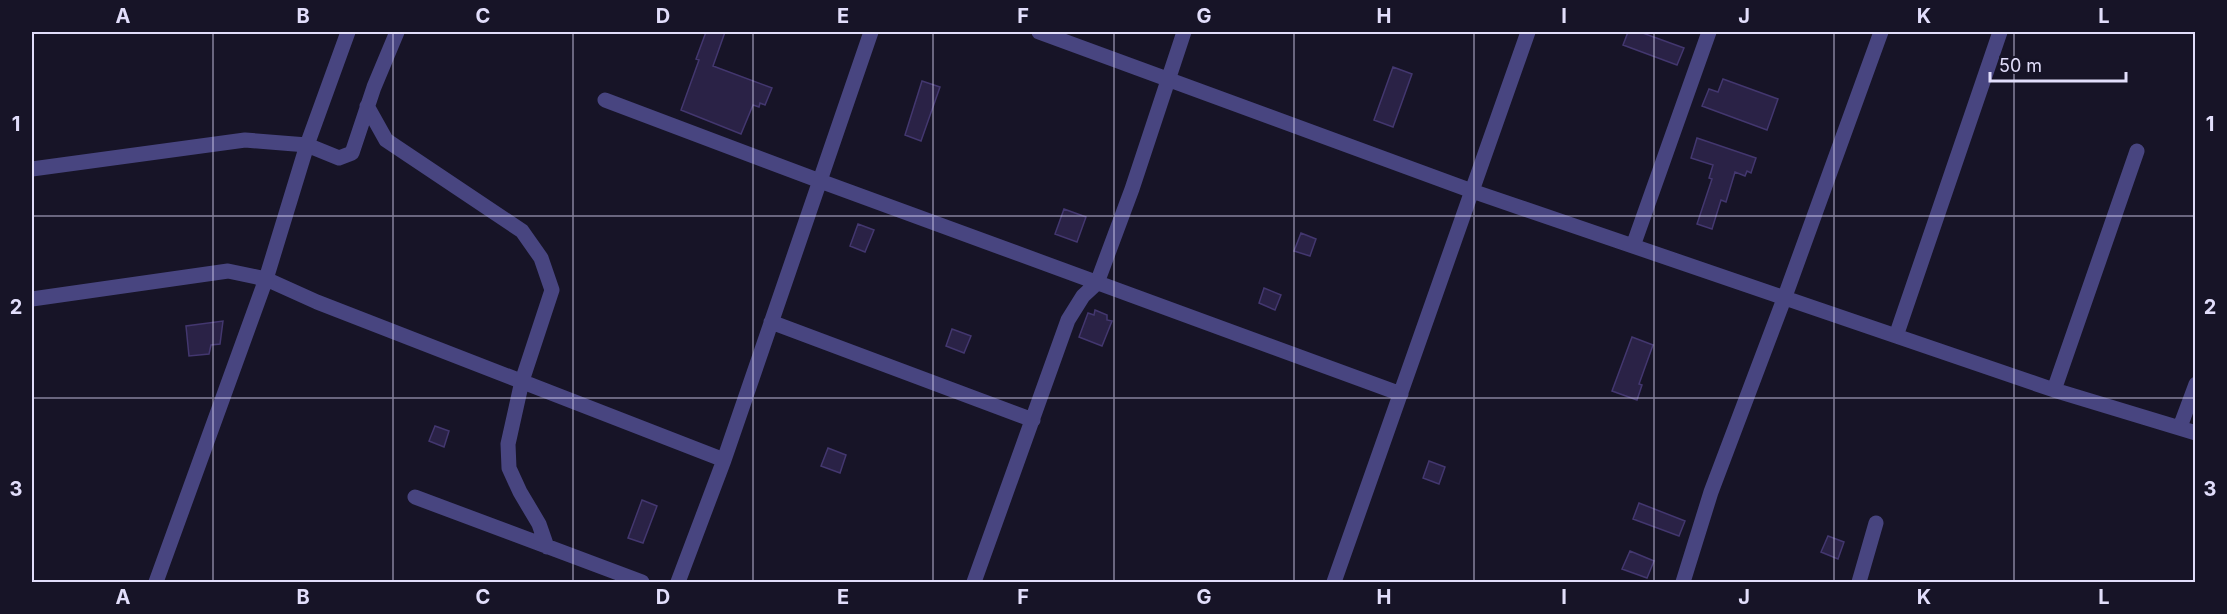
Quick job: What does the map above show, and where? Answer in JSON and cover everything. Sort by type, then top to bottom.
[{"type":"street","points":[[156,582],[266,279],[307,145],[348,32]]},
{"type":"street","points":[[32,169],[245,140],[307,145],[339,158],[352,153],[367,106],[397,32]]},
{"type":"street","points":[[678,582],[724,460],[871,32]]},
{"type":"street","points":[[1039,32],[1472,191],[2054,390],[2196,433]]},
{"type":"street","points":[[974,582],[1068,320],[1083,296],[1097,283],[1132,189],[1184,32]]},
{"type":"street","points":[[1334,582],[1528,32]]},
{"type":"street","points":[[1633,246],[1709,32]]},
{"type":"street","points":[[1683,582],[1711,492],[1785,298],[1881,32]]},
{"type":"street","points":[[1896,336],[2000,32]]},
{"type":"street","points":[[605,100],[1401,394]]},
{"type":"street","points":[[367,106],[386,140],[522,231],[541,258],[552,290],[522,381],[508,444],[509,468],[539,524],[548,547]]},
{"type":"street","points":[[2054,390],[2137,151]]},
{"type":"street","points":[[32,299],[228,271],[266,279],[317,302],[724,460]]},
{"type":"street","points":[[771,322],[1033,420]]},
{"type":"street","points":[[2180,428],[2196,384]]},
{"type":"street","points":[[415,497],[642,582]]},
{"type":"street","points":[[1859,582],[1876,523]]},
{"type":"building","points":[[706,32],[725,32],[713,66],[772,88],[765,105],[760,103],[759,107],[753,105],[741,134],[681,110],[699,60],[696,59]]},
{"type":"building","points":[[1628,32],[1640,32],[1684,48],[1677,65],[1623,45]]},
{"type":"building","points":[[1393,67],[1412,74],[1393,127],[1374,120]]},
{"type":"building","points":[[1723,79],[1778,99],[1767,130],[1702,106],[1709,89],[1718,92]]},
{"type":"building","points":[[922,81],[940,87],[921,141],[905,135]]},
{"type":"building","points":[[1697,138],[1756,158],[1751,173],[1747,171],[1745,176],[1735,172],[1726,202],[1721,200],[1712,229],[1697,224],[1712,179],[1709,178],[1713,165],[1691,158]]},
{"type":"building","points":[[1064,209],[1086,217],[1077,242],[1055,234]]},
{"type":"building","points":[[858,224],[874,230],[865,252],[850,246]]},
{"type":"building","points":[[1301,233],[1316,239],[1310,256],[1294,251]]},
{"type":"building","points":[[1264,288],[1281,295],[1275,310],[1259,303]]},
{"type":"building","points":[[1095,310],[1107,315],[1107,320],[1112,321],[1102,346],[1079,337],[1088,313],[1094,315]]},
{"type":"building","points":[[223,321],[220,344],[211,345],[209,354],[189,356],[186,326]]},
{"type":"building","points":[[952,329],[971,336],[964,353],[946,346]]},
{"type":"building","points":[[1632,337],[1653,345],[1639,384],[1642,385],[1637,400],[1612,391]]},
{"type":"building","points":[[435,426],[449,431],[444,447],[429,441]]},
{"type":"building","points":[[828,448],[846,455],[840,473],[821,466]]},
{"type":"building","points":[[1429,461],[1445,467],[1439,484],[1423,478]]},
{"type":"building","points":[[642,500],[657,506],[643,543],[628,538]]},
{"type":"building","points":[[1639,503],[1685,521],[1679,536],[1633,519]]},
{"type":"building","points":[[1828,536],[1844,542],[1838,559],[1821,552]]},
{"type":"building","points":[[1630,551],[1654,561],[1647,578],[1622,569]]}]
